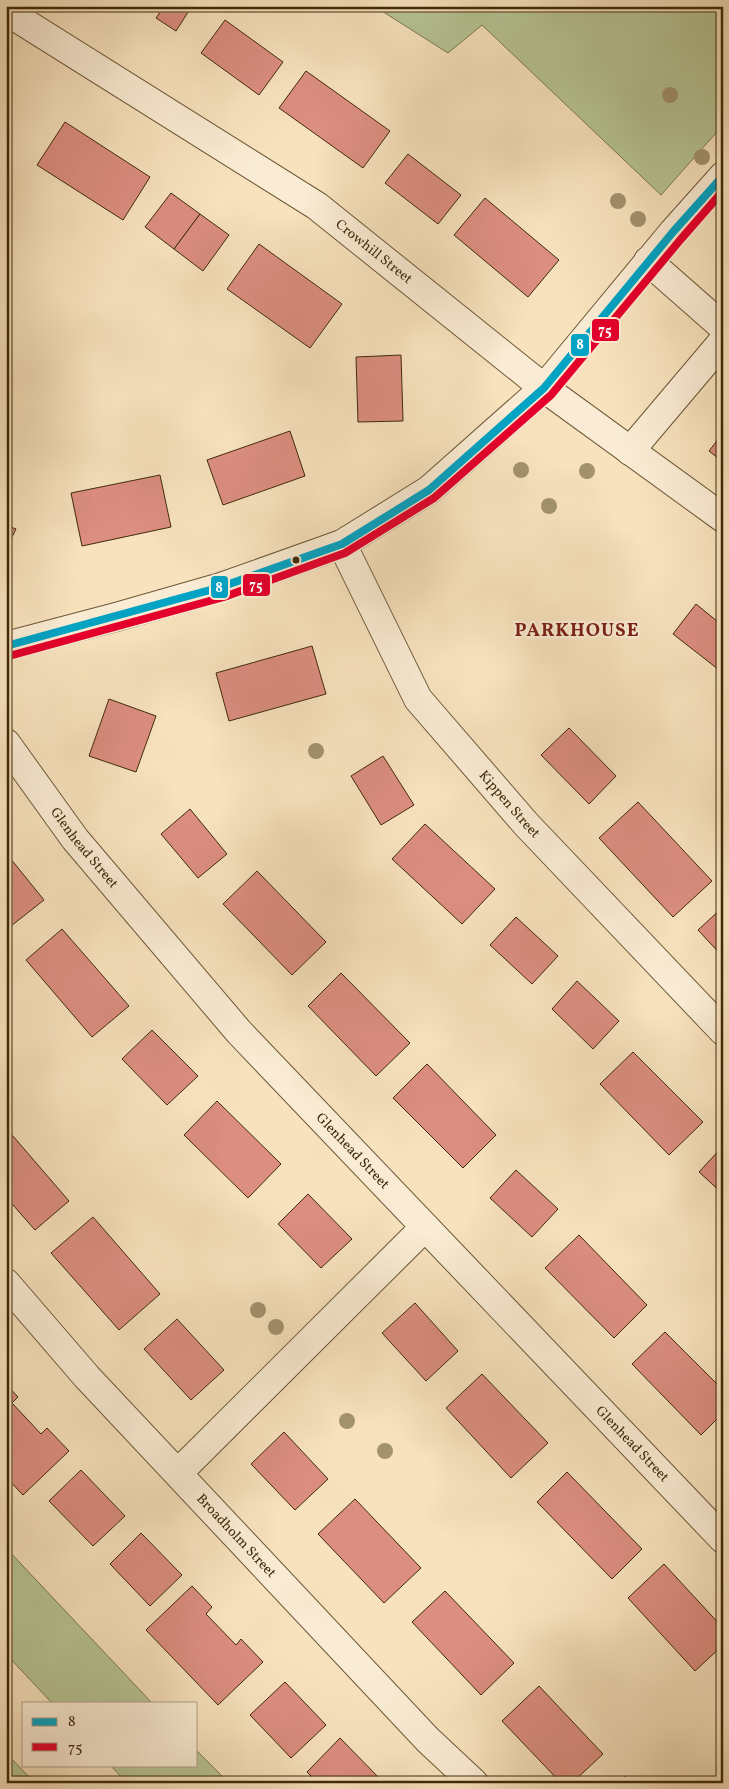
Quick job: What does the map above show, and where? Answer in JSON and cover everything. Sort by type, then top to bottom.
[{"type":"street","name":"Crowhill Street","points":[[6,11],[317,206],[544,388],[723,518]]},
{"type":"street","points":[[6,646],[221,587],[342,544],[429,490],[544,388],[648,262],[723,176]]},
{"type":"street","points":[[648,262],[723,327]]},
{"type":"street","points":[[630,450],[723,341]]},
{"type":"street","name":"Kippen Street","points":[[342,544],[418,699],[526,824],[723,1031]]},
{"type":"street","name":"Glenhead Street","points":[[6,743],[76,839],[239,1032],[723,1540]]},
{"type":"street","points":[[178,1473],[426,1227]]},
{"type":"street","name":"Broadholm Street","points":[[6,1283],[87,1376],[428,1740],[474,1783]]},
{"type":"green space","points":[[374,6],[723,6],[723,125],[661,195],[482,25],[448,53]]},
{"type":"green space","points":[[6,1548],[151,1702],[51,1702],[6,1654]]},
{"type":"green space","points":[[198,1752],[229,1783],[127,1783],[111,1766],[198,1766]]},
{"type":"green space","points":[[6,1753],[35,1783],[6,1783]]},
{"type":"building","points":[[154,6],[192,6],[176,31],[156,18],[161,11]]},
{"type":"building","points":[[225,20],[283,62],[259,95],[201,53]]},
{"type":"building","points":[[306,71],[390,131],[363,168],[279,108]]},
{"type":"building","points":[[65,122],[150,177],[123,220],[37,165]]},
{"type":"building","points":[[408,154],[461,195],[438,224],[385,183]]},
{"type":"building","points":[[171,193],[200,214],[174,249],[145,227]]},
{"type":"building","points":[[485,198],[559,260],[528,297],[454,235]]},
{"type":"building","points":[[200,214],[229,235],[203,271],[174,249]]},
{"type":"building","points":[[259,244],[342,304],[310,348],[227,289]]},
{"type":"building","points":[[401,355],[403,421],[358,422],[356,357]]},
{"type":"building","points":[[290,431],[305,476],[223,505],[207,460]]},
{"type":"building","points":[[723,433],[723,462],[709,451]]},
{"type":"building","points":[[160,475],[171,527],[82,546],[71,493]]},
{"type":"building","points":[[6,525],[16,529],[6,549]]},
{"type":"building","points":[[696,604],[723,626],[723,673],[673,634]]},
{"type":"building","points":[[312,646],[326,694],[229,721],[216,673]]},
{"type":"building","points":[[109,699],[156,716],[136,772],[89,756]]},
{"type":"building","points":[[569,728],[616,776],[589,804],[541,755]]},
{"type":"building","points":[[383,756],[414,805],[381,825],[351,776]]},
{"type":"building","points":[[638,802],[712,881],[673,917],[599,838]]},
{"type":"building","points":[[190,809],[227,854],[198,878],[161,834]]},
{"type":"building","points":[[425,824],[495,889],[462,924],[392,859]]},
{"type":"building","points":[[6,853],[44,900],[11,926],[6,920]]},
{"type":"building","points":[[257,871],[326,942],[292,975],[223,904]]},
{"type":"building","points":[[723,907],[723,957],[698,930]]},
{"type":"building","points":[[516,917],[558,956],[532,984],[490,945]]},
{"type":"building","points":[[62,929],[129,1006],[92,1037],[26,960]]},
{"type":"building","points":[[341,973],[410,1043],[376,1076],[308,1006]]},
{"type":"building","points":[[577,981],[619,1021],[593,1049],[552,1009]]},
{"type":"building","points":[[152,1030],[198,1076],[167,1105],[122,1059]]},
{"type":"building","points":[[633,1052],[703,1122],[669,1155],[600,1084]]},
{"type":"building","points":[[427,1064],[496,1135],[463,1168],[393,1098]]},
{"type":"building","points":[[217,1101],[281,1164],[248,1198],[184,1135]]},
{"type":"building","points":[[6,1128],[69,1201],[35,1230],[6,1197]]},
{"type":"building","points":[[723,1146],[723,1194],[699,1172]]},
{"type":"building","points":[[516,1170],[558,1209],[532,1237],[490,1198]]},
{"type":"building","points":[[308,1194],[352,1239],[321,1268],[278,1224]]},
{"type":"building","points":[[93,1217],[160,1294],[119,1330],[51,1253]]},
{"type":"building","points":[[579,1235],[647,1305],[614,1338],[545,1268]]},
{"type":"building","points":[[415,1303],[458,1351],[426,1381],[382,1333]]},
{"type":"building","points":[[177,1319],[224,1370],[191,1400],[144,1349]]},
{"type":"building","points":[[665,1332],[723,1390],[723,1413],[701,1435],[632,1364]]},
{"type":"building","points":[[482,1374],[548,1443],[511,1478],[446,1408]]},
{"type":"building","points":[[6,1384],[18,1397],[12,1403],[41,1434],[47,1428],[69,1451],[23,1495],[6,1477]]},
{"type":"building","points":[[284,1432],[328,1479],[295,1510],[251,1464]]},
{"type":"building","points":[[81,1470],[125,1516],[93,1546],[49,1501]]},
{"type":"building","points":[[567,1472],[642,1549],[612,1579],[537,1502]]},
{"type":"building","points":[[355,1499],[421,1568],[384,1603],[318,1534]]},
{"type":"building","points":[[141,1533],[182,1575],[150,1606],[110,1564]]},
{"type":"building","points":[[664,1564],[723,1628],[723,1645],[695,1671],[628,1598]]},
{"type":"building","points":[[192,1586],[212,1607],[206,1614],[236,1645],[241,1639],[263,1662],[218,1705],[146,1630]]},
{"type":"building","points":[[445,1591],[514,1663],[481,1695],[412,1622]]},
{"type":"building","points":[[285,1682],[326,1725],[291,1758],[250,1715]]},
{"type":"building","points":[[539,1686],[603,1754],[572,1783],[561,1783],[502,1721]]},
{"type":"building","points":[[340,1738],[384,1783],[318,1783],[307,1772]]},
{"type":"building","points":[[625,1776],[632,1783],[619,1783]]},
{"type":"transit line","name":"8","points":[[6,646],[221,587],[342,544],[429,490],[544,388],[673,232],[723,176]]},
{"type":"transit line","name":"75","points":[[9,656],[224,597],[345,553],[434,498],[551,395],[723,191]]},
{"type":"district","name":"PARKHOUSE","points":[[577,631]]}]
